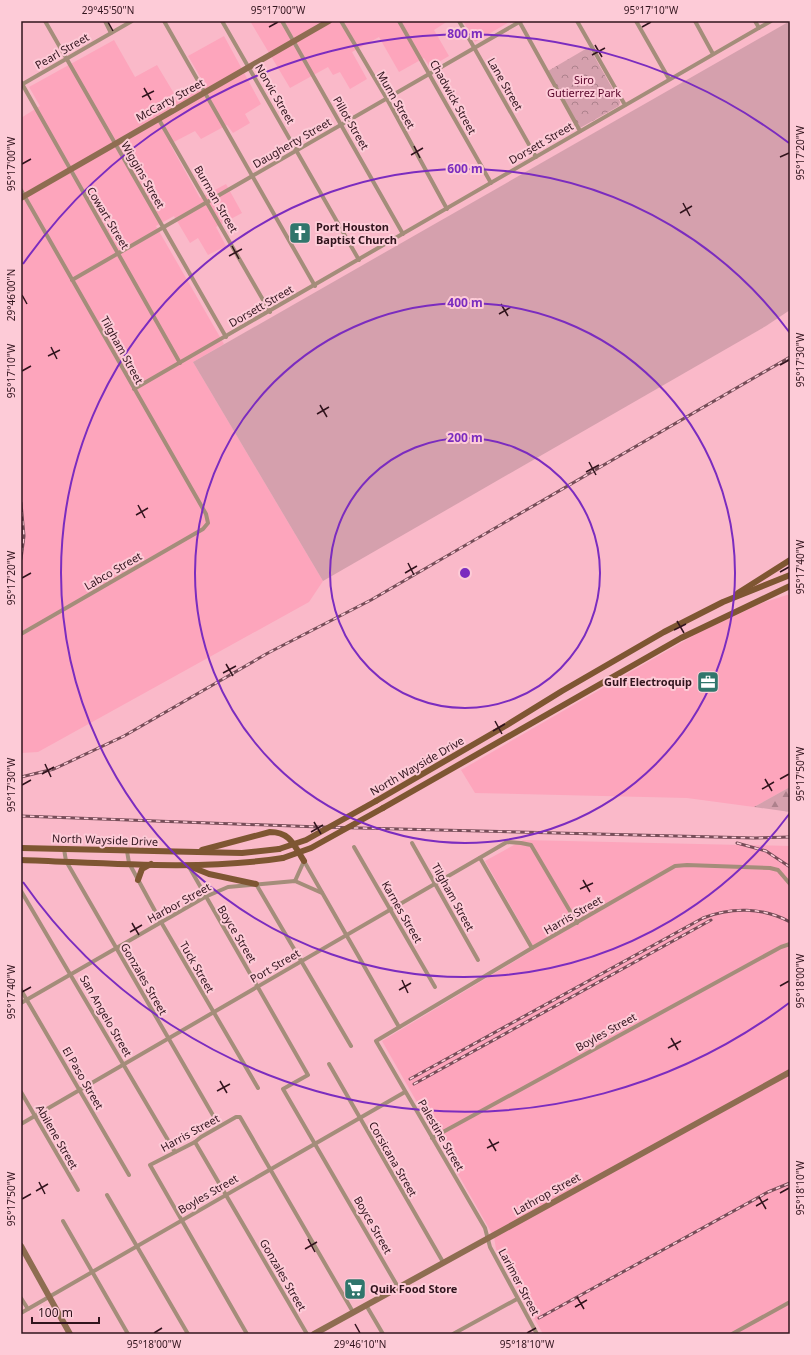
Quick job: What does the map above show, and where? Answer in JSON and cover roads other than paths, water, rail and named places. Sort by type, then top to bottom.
[{"type":"main road","points":[[723,602],[790,560]]},
{"type":"main road","name":"North Wayside Drive","points":[[21,848],[242,853],[280,849],[306,840],[450,758],[642,644],[723,602],[790,575]]},
{"type":"main road","name":"North Wayside Drive","points":[[21,860],[188,865],[252,863],[283,858],[311,848],[330,838],[676,640],[790,586]]},
{"type":"main road","points":[[767,596],[790,590]]},
{"type":"main road","points":[[194,852],[270,832],[279,832],[290,839],[304,861]]},
{"type":"main road","points":[[138,880],[142,869],[151,864]]},
{"type":"main road","points":[[188,865],[209,874],[256,884]]},
{"type":"street","name":"Wiggins Street","points":[[45,21],[226,337]]},
{"type":"street","points":[[105,21],[111,33]]},
{"type":"street","name":"Pearl Street","points":[[22,84],[132,21]]},
{"type":"street","points":[[164,21],[315,286]]},
{"type":"street","name":"Norvic Street","points":[[222,21],[359,260]]},
{"type":"street","name":"Pillot Street","points":[[282,21],[403,234]]},
{"type":"street","name":"McCarty Street","points":[[22,194],[204,93],[329,21]]},
{"type":"street","name":"Munn Street","points":[[341,21],[447,209]]},
{"type":"street","name":"Chadwick Street","points":[[399,21],[491,183]]},
{"type":"street","name":"Lane Street","points":[[459,21],[536,157]]},
{"type":"street","points":[[520,21],[580,131]]},
{"type":"street","name":"Daugherty Street","points":[[72,280],[164,229],[520,21]]},
{"type":"street","points":[[577,21],[625,105]]},
{"type":"street","points":[[636,21],[669,79]]},
{"type":"street","points":[[695,21],[713,54]]},
{"type":"street","points":[[755,21],[759,28]]},
{"type":"street","name":"Dorsett Street","points":[[134,389],[270,312],[771,21]]},
{"type":"street","name":"Cowart Street","points":[[22,84],[180,363]]},
{"type":"street","name":"Burman Street","points":[[158,118],[270,312]]},
{"type":"street","name":"Tilgham Street","points":[[22,194],[207,519]]},
{"type":"street","name":"Labco Street","points":[[21,634],[203,529],[208,523],[207,519]]},
{"type":"street","name":"Port Street","points":[[21,1124],[507,842],[521,842],[531,845],[577,924]]},
{"type":"street","name":"Tilgham Street","points":[[412,843],[478,960]]},
{"type":"street","name":"Karnes Street","points":[[354,847],[435,987]]},
{"type":"street","name":"Gonzales Street","points":[[64,849],[66,862],[214,1117]]},
{"type":"street","name":"Tuck Street","points":[[128,851],[129,863],[161,922],[258,1088]]},
{"type":"street","points":[[480,858],[532,948]]},
{"type":"street","points":[[304,861],[295,881],[322,893]]},
{"type":"street","points":[[304,861],[399,1027]]},
{"type":"street","name":"Boyce Street","points":[[188,865],[308,1075],[283,1089],[398,1287]]},
{"type":"street","name":"Harris Street","points":[[376,1041],[532,948],[577,924],[679,865],[770,868],[782,873],[790,884]]},
{"type":"street","name":"Harbor Street","points":[[21,1003],[205,897],[228,888],[295,881]]},
{"type":"street","points":[[256,884],[352,1046]]},
{"type":"street","name":"San Angelo Street","points":[[21,891],[72,974],[175,1152]]},
{"type":"street","name":"Boyles Street","points":[[432,1138],[781,947],[790,944]]},
{"type":"street","name":"El Paso Street","points":[[21,990],[129,1175]]},
{"type":"street","name":"Palestine Street","points":[[376,1041],[485,1228],[488,1238]]},
{"type":"street","name":"Corsicana Street","points":[[329,1064],[443,1262]]},
{"type":"street","name":"Lathrop Street","points":[[314,1334],[790,1072]]},
{"type":"street","name":"Abilene Street","points":[[21,1092],[78,1190]]},
{"type":"street","name":"Boyles Street","points":[[21,1313],[405,1092]]},
{"type":"street","name":"Harris Street","points":[[181,1220],[150,1165],[195,1142],[236,1117],[240,1118],[270,1169]]},
{"type":"street","name":"Gonzales Street","points":[[195,1142],[306,1334]]},
{"type":"street","points":[[270,1169],[353,1312]]},
{"type":"street","points":[[107,1195],[188,1334]]},
{"type":"street","points":[[181,1220],[247,1334]]},
{"type":"street","points":[[63,1221],[128,1334]]},
{"type":"street","name":"Larimer Street","points":[[488,1238],[490,1247],[537,1334]]},
{"type":"street","points":[[21,1246],[70,1334]]},
{"type":"street","points":[[21,1298],[28,1309]]},
{"type":"street","points":[[453,1334],[517,1299]]},
{"type":"street","points":[[732,1334],[790,1302]]},
{"type":"street","points":[[366,1305],[382,1334]]},
{"type":"railway","points":[[21,777],[54,769],[124,736],[268,653],[371,600],[790,357]]},
{"type":"railway","points":[[21,503],[24,536],[21,559]]},
{"type":"railway","points":[[21,816],[319,827],[755,838],[790,837]]},
{"type":"railway","points":[[737,843],[766,851],[790,867]]},
{"type":"railway","points":[[410,1079],[703,918],[714,914],[736,910],[747,910],[758,911],[780,917],[790,922]]},
{"type":"railway","points":[[414,1084],[711,920]]},
{"type":"railway","points":[[539,1318],[768,1192],[790,1183]]},
{"type":"place","name":"Port Houston Baptist Church","points":[[300,233]]},
{"type":"place","name":"Gulf Electroquip","points":[[708,682]]},
{"type":"place","name":"Quik Food Store","points":[[355,1289]]},
{"type":"park label","name":"Siro Gutierrez Park","points":[[584,86]]}]
